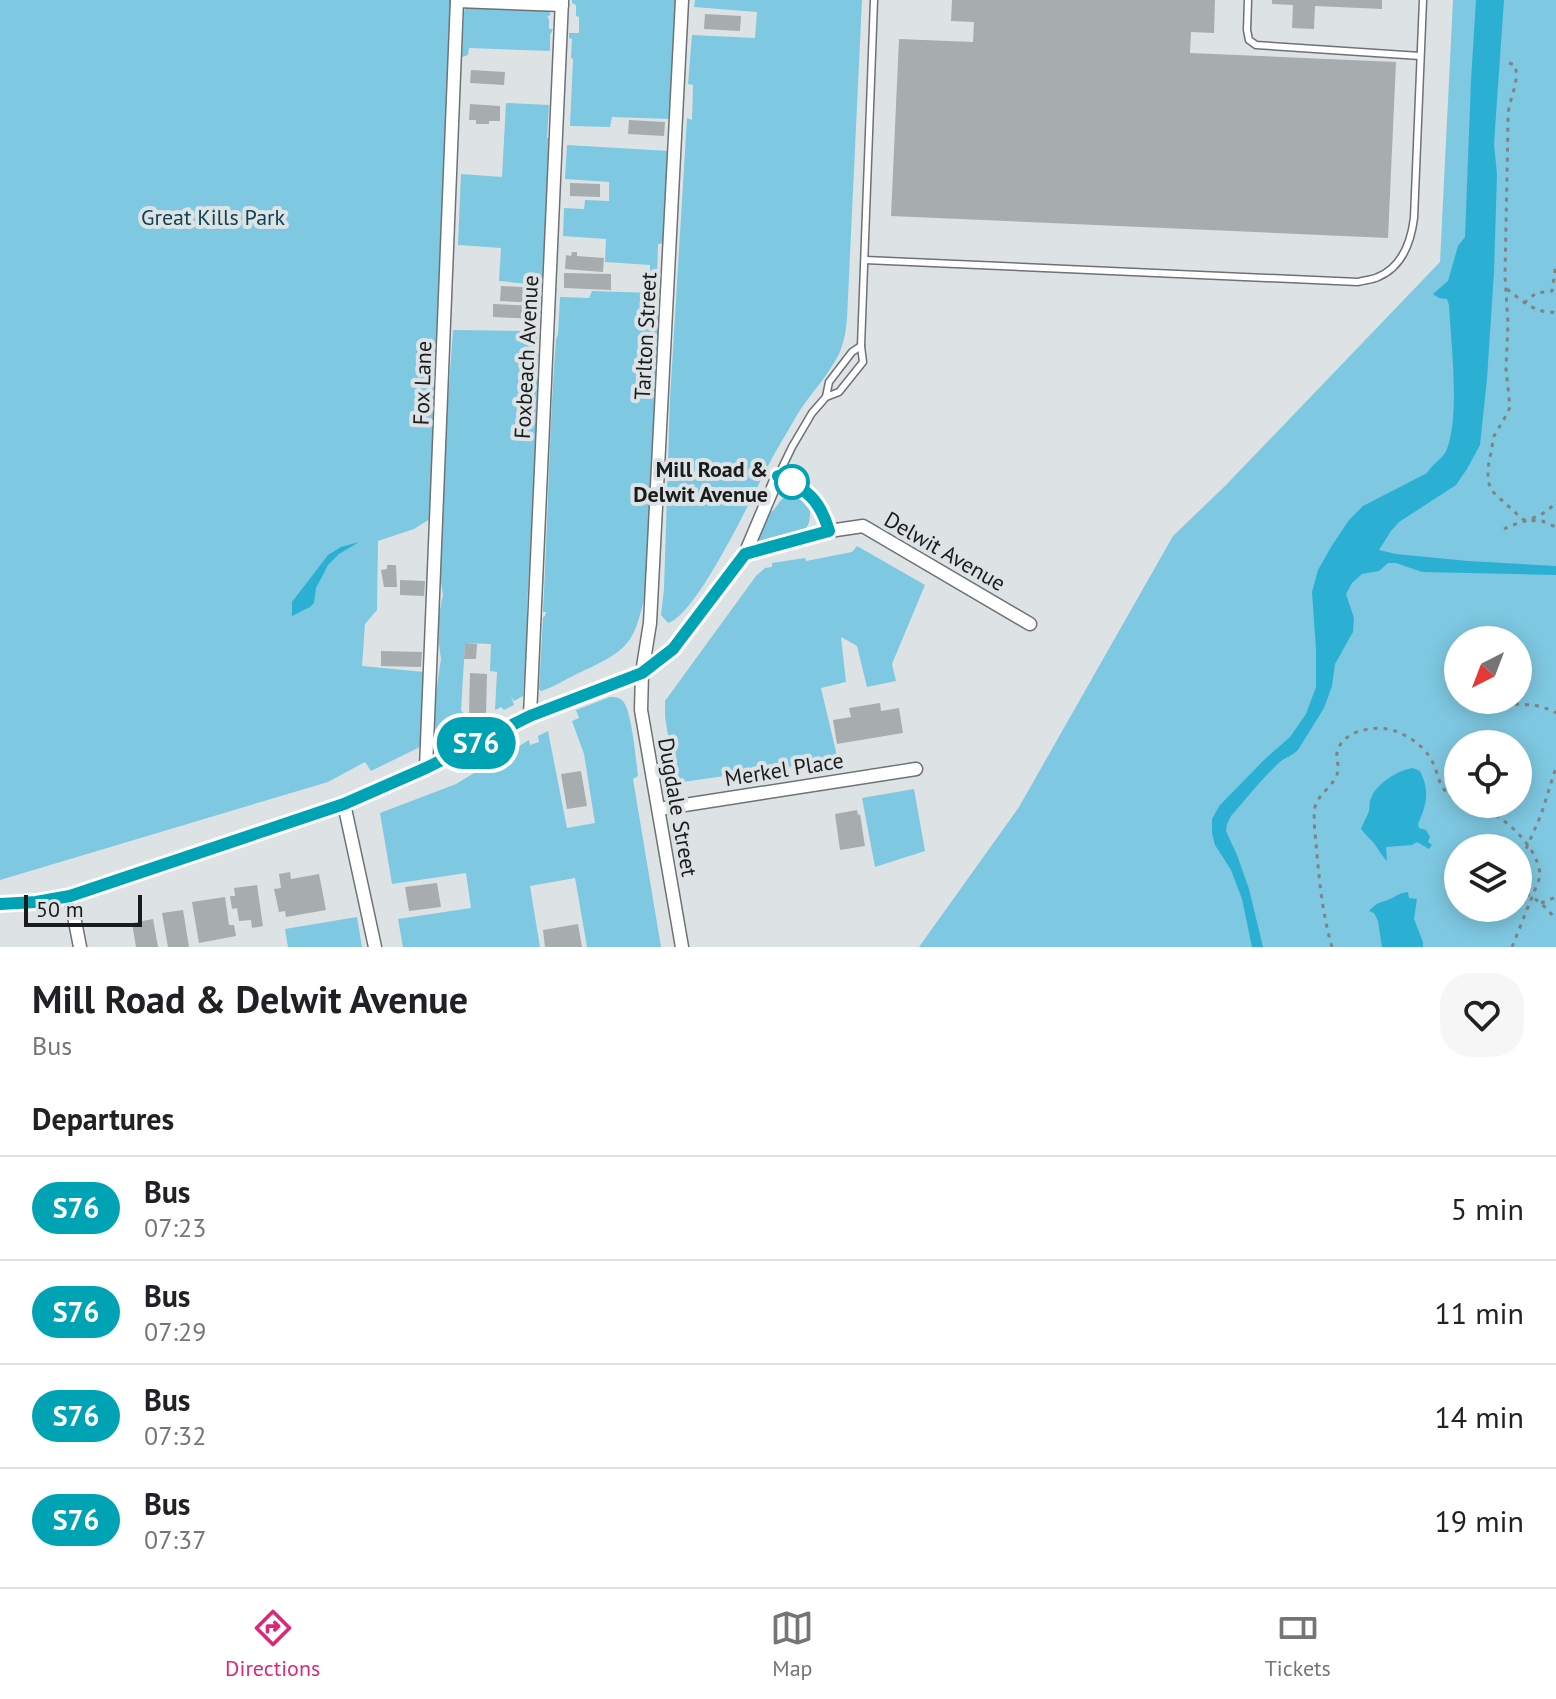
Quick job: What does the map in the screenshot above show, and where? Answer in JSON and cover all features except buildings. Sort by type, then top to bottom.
[{"type":"street","points":[[457,0],[562,2]]},
{"type":"street","name":"Fox Lane","points":[[426,768],[457,0]]},
{"type":"street","name":"Tarlton Street","points":[[642,673],[650,623],[682,0]]},
{"type":"street","name":"Foxbeach Avenue","points":[[530,716],[562,2]]},
{"type":"street","points":[[0,904],[70,896],[344,804],[426,768],[530,716],[642,673],[673,649],[745,554],[778,476],[799,485],[815,499],[829,531]]},
{"type":"street","name":"Delwit Avenue","points":[[745,554],[829,531],[863,526],[1030,624]]},
{"type":"street","name":"Dugdale Street","points":[[642,673],[641,710],[682,947]]},
{"type":"street","name":"Merkel Place","points":[[659,809],[916,769]]},
{"type":"street","points":[[344,804],[375,947]]},
{"type":"street","points":[[70,896],[80,947]]},
{"type":"lane","points":[[778,476],[812,413],[826,397],[839,392],[863,362],[861,346],[874,0]]},
{"type":"lane","points":[[1248,0],[1247,30],[1249,40],[1256,45],[1420,56]]},
{"type":"lane","points":[[865,260],[1358,282],[1379,277],[1395,265],[1411,241],[1423,0]]},
{"type":"lane","points":[[826,397],[829,382],[852,352],[861,346]]},
{"type":"path","points":[[1509,63],[1515,65],[1517,73],[1508,124],[1506,369],[1510,407],[1494,436],[1488,481],[1492,491],[1519,516],[1556,527]]},
{"type":"path","points":[[1524,303],[1536,293],[1552,291],[1556,264]]},
{"type":"path","points":[[1506,288],[1537,310],[1556,312]]},
{"type":"path","points":[[1504,529],[1541,515],[1556,501]]},
{"type":"path","points":[[1532,705],[1556,713]]},
{"type":"path","points":[[1332,947],[1319,878],[1314,810],[1318,797],[1337,774],[1337,752],[1341,743],[1349,736],[1366,730],[1386,728],[1398,732],[1413,740],[1431,757],[1444,791]]},
{"type":"path","points":[[1532,835],[1556,767]]},
{"type":"path","points":[[1500,818],[1516,834]]},
{"type":"path","points":[[1532,852],[1540,867],[1540,877],[1532,898],[1556,919]]},
{"type":"path","points":[[1541,903],[1556,897]]},
{"type":"path","points":[[1512,947],[1522,922]]},
{"type":"green space","name":"Great Kills Park","points":[[0,0],[451,0],[430,519],[414,529],[378,541],[377,610],[365,624],[362,666],[424,672],[423,743],[371,771],[365,762],[328,782],[0,880]]},
{"type":"green space","points":[[572,0],[675,0],[670,119],[612,117],[610,127],[570,126],[573,59],[569,33],[579,33],[579,17]]},
{"type":"green space","points":[[695,0],[862,0],[847,319],[842,346],[835,362],[780,443],[711,574],[681,614],[668,623],[661,615],[687,118],[692,120],[693,85],[688,84],[692,35],[755,38],[757,12],[694,7]]},
{"type":"green space","points":[[1453,0],[1556,0],[1556,947],[919,947],[1019,807],[1173,536],[1440,262]]},
{"type":"green space","points":[[469,7],[545,9],[551,14],[547,17],[549,29],[553,29],[550,51],[469,48],[468,55],[462,57],[464,12]]},
{"type":"green space","points":[[506,103],[549,105],[543,283],[540,285],[499,281],[501,248],[458,245],[461,174],[502,177]]},
{"type":"green space","points":[[567,145],[669,151],[665,243],[658,244],[657,281],[650,280],[650,265],[605,262],[606,239],[563,236],[564,208],[584,209],[585,200],[609,201],[609,182],[565,179]]},
{"type":"green space","points":[[592,291],[655,293],[655,315],[661,316],[647,587],[634,632],[621,649],[598,664],[541,691],[552,407],[560,297],[589,298]]},
{"type":"green space","points":[[453,330],[538,331],[535,352],[539,353],[536,377],[539,379],[523,696],[514,701],[511,696],[514,705],[495,710],[497,672],[490,671],[491,644],[465,643],[462,731],[443,734],[434,726],[433,713],[441,659],[438,619],[443,595],[440,575],[441,500]]},
{"type":"green space","points":[[788,495],[801,500],[810,511],[807,526],[790,536],[760,542],[756,534],[767,514]]},
{"type":"green space","points":[[857,546],[925,585],[892,664],[896,681],[867,687],[857,646],[841,637],[846,682],[821,688],[837,756],[829,761],[676,783],[665,701],[756,576],[765,568],[772,567],[772,563],[805,558],[806,561],[852,552]]},
{"type":"green space","points":[[610,697],[622,700],[631,724],[638,776],[633,779],[661,947],[587,947],[575,878],[530,886],[540,947],[403,947],[398,919],[471,908],[466,873],[392,884],[380,813],[456,784],[529,740],[530,745],[539,742],[538,736],[548,731],[567,828],[595,823],[584,754],[572,721],[579,718],[576,710]]},
{"type":"green space","points":[[914,789],[925,851],[875,867],[862,798]]},
{"type":"green space","points":[[357,917],[362,947],[288,947],[285,929]]},
{"type":"shaded area","points":[[1476,0],[1504,0],[1494,144],[1497,174],[1494,272],[1480,445],[1456,485],[1399,522],[1379,550],[1468,561],[1556,566],[1556,575],[1422,572],[1388,563],[1379,571],[1362,574],[1352,583],[1346,594],[1354,618],[1353,632],[1335,664],[1332,686],[1324,708],[1298,750],[1268,774],[1227,824],[1226,831],[1249,889],[1263,947],[1252,947],[1242,899],[1231,870],[1215,845],[1212,819],[1220,805],[1290,737],[1306,714],[1316,687],[1312,592],[1318,570],[1331,547],[1349,520],[1363,506],[1427,473],[1445,452],[1451,435],[1454,378],[1449,305],[1447,299],[1433,294],[1448,281],[1458,246],[1465,237]]},
{"type":"shaded area","points":[[359,542],[328,565],[316,588],[314,603],[292,616],[292,602],[328,555]]},
{"type":"shaded area","points":[[1413,768],[1420,771],[1426,791],[1418,824],[1419,828],[1426,830],[1430,837],[1428,842],[1432,845],[1429,849],[1417,842],[1386,847],[1387,861],[1361,829],[1378,787],[1395,774]]},
{"type":"shaded area","points":[[1408,892],[1409,898],[1417,899],[1414,919],[1423,947],[1382,947],[1378,921],[1369,911],[1379,903]]},
{"type":"bus line","name":"S76","points":[[0,904],[70,896],[344,804],[426,768],[530,716],[642,673],[673,649],[745,554],[829,531],[815,499],[799,485],[778,476]]},
{"type":"place","name":"Mill Road & Delwit Avenue","points":[[792,482]]}]
